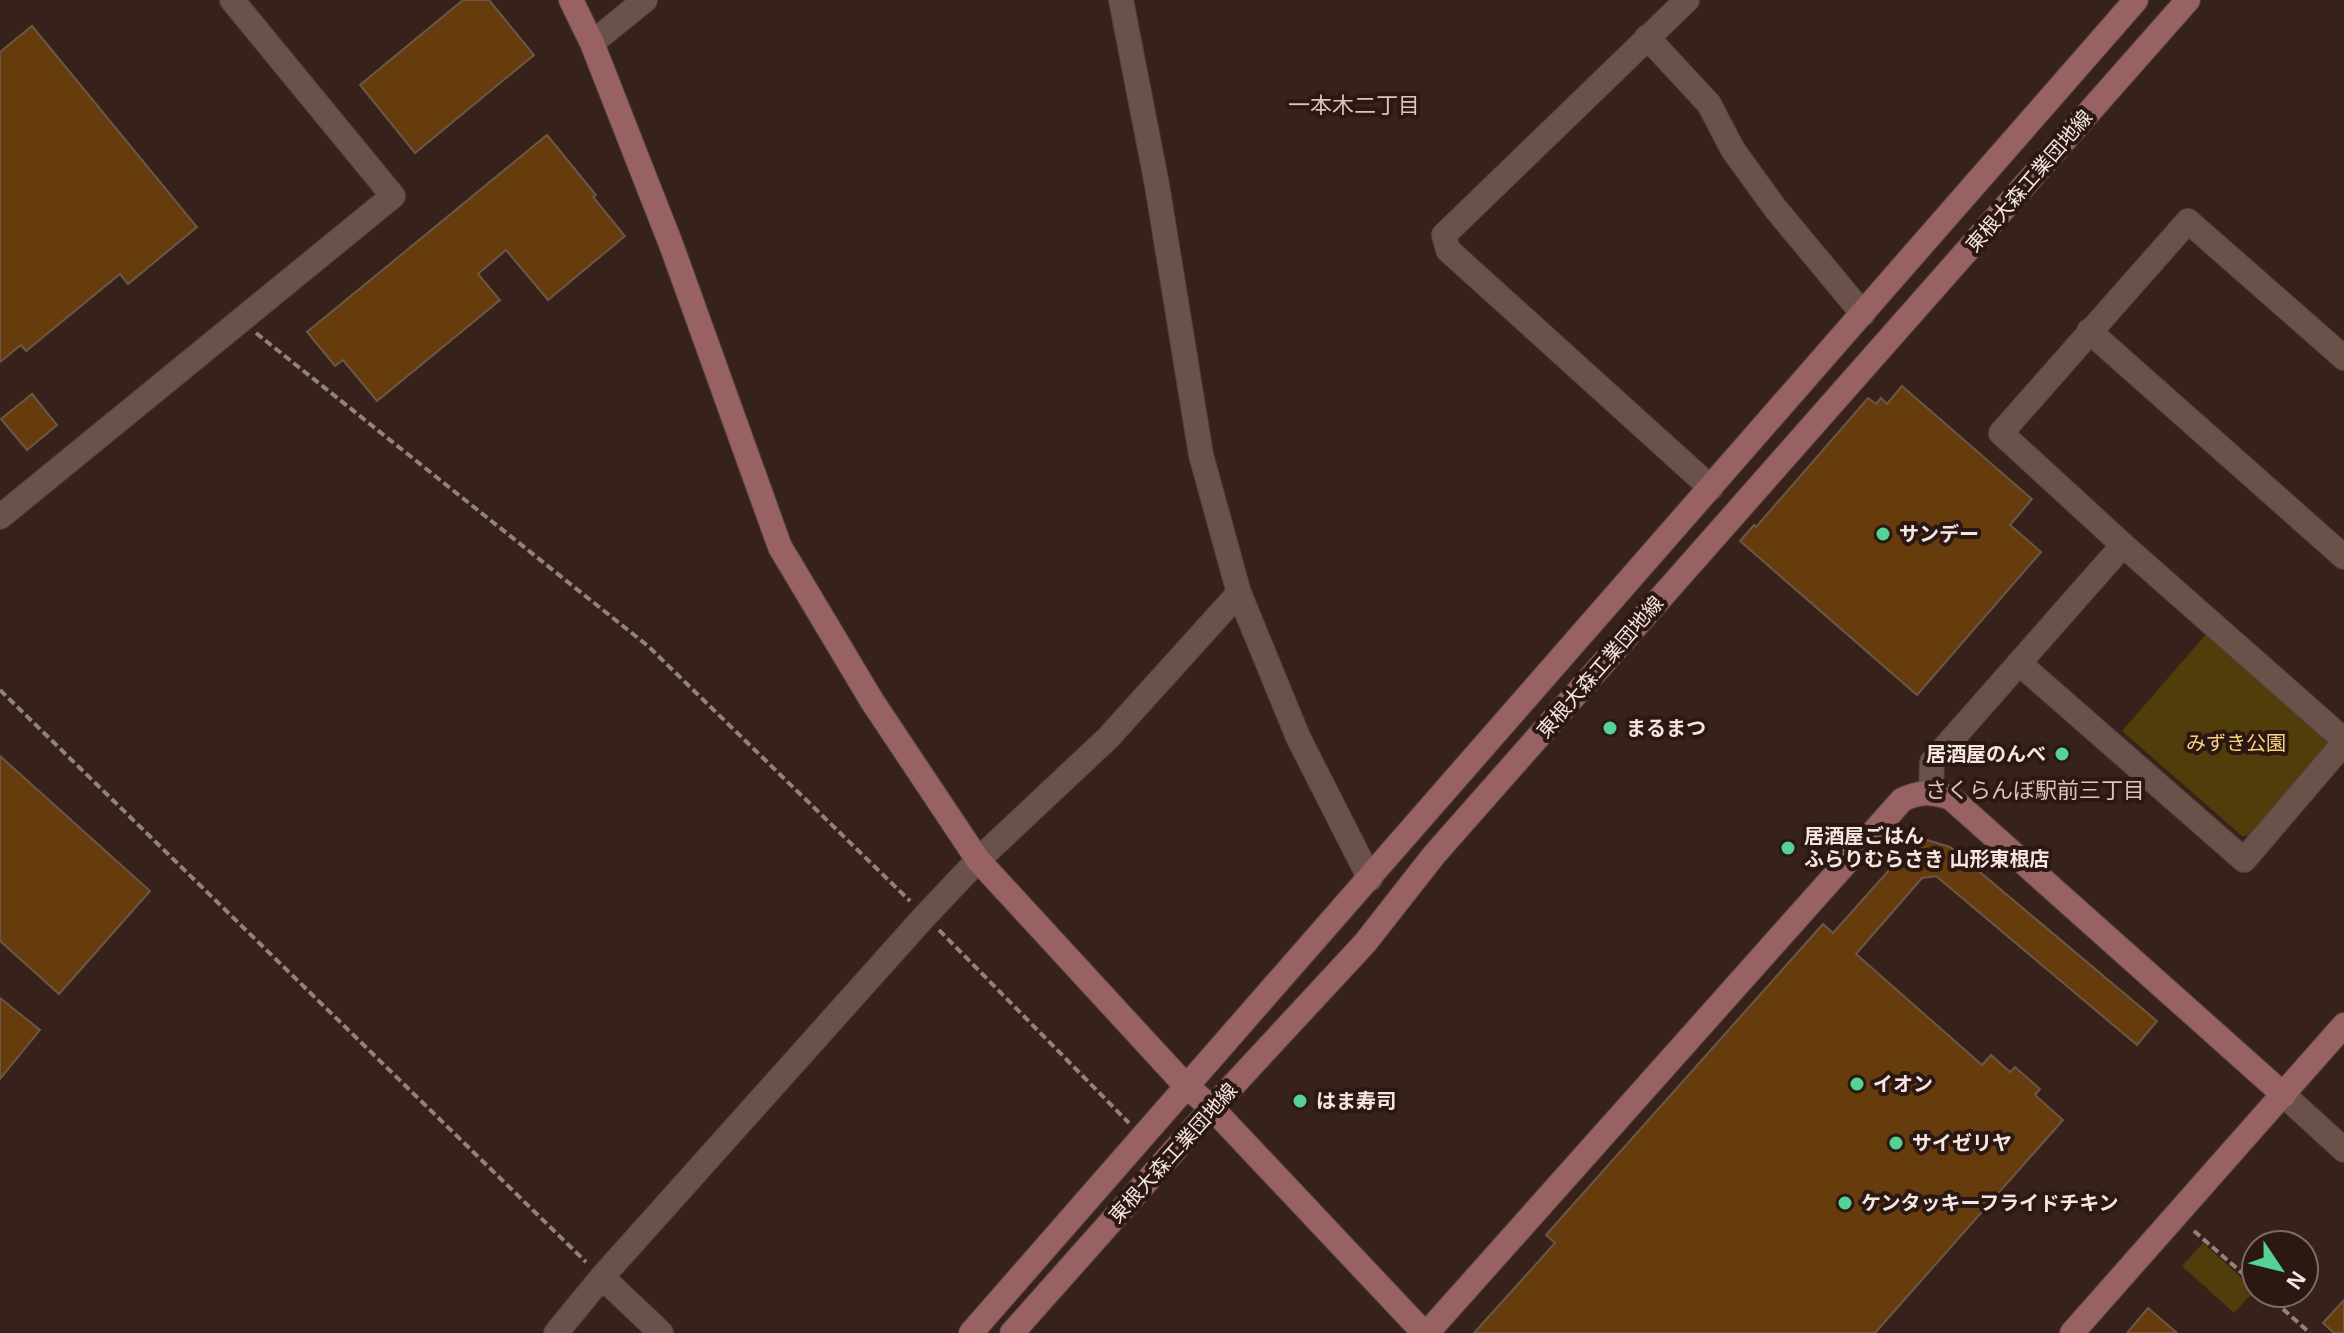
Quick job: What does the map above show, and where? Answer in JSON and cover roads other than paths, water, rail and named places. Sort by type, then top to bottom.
[{"type":"main road","points":[[571,0],[592,43],[672,247],[780,547],[872,701],[978,860],[1186,1086],[1212,1108],[1426,1333],[1902,800],[1915,794],[1931,792],[1951,798],[2284,1095]]},
{"type":"main road","name":"東根大森工業団地線","points":[[971,1333],[2136,0]]},
{"type":"main road","name":"東根大森工業団地線","points":[[1012,1333],[1212,1108],[1365,943],[1434,855],[2188,0]]},
{"type":"main road","points":[[2072,1333],[2344,1025]]},
{"type":"street","points":[[0,517],[393,196],[232,0]]},
{"type":"street","points":[[592,43],[645,0]]},
{"type":"street","points":[[1121,0],[1157,185],[1201,455],[1239,593],[1298,737],[1370,879]]},
{"type":"street","points":[[1687,0],[1444,235],[1448,250],[1711,488]]},
{"type":"street","points":[[1647,37],[1709,104],[1733,150],[1863,314]]},
{"type":"street","points":[[2020,664],[2244,860],[2344,741],[2001,433],[2188,221],[2344,358]]},
{"type":"street","points":[[2089,331],[2344,557]]},
{"type":"street","points":[[1931,792],[1932,762],[2123,545]]},
{"type":"street","points":[[556,1333],[602,1277],[925,916],[978,860],[1108,738],[1239,593]]},
{"type":"street","points":[[2284,1095],[2344,1150]]},
{"type":"street","points":[[602,1277],[661,1333]]},
{"type":"place","name":"サンデー","points":[[1883,534]]},
{"type":"place","name":"まるまつ","points":[[1610,728]]},
{"type":"place","name":"居酒屋のんべ","points":[[2062,754]]},
{"type":"place","name":"居酒屋ごはん ふらりむらさき 山形東根店","points":[[1788,848]]},
{"type":"place","name":"イオン","points":[[1857,1084]]},
{"type":"place","name":"はま寿司","points":[[1300,1101]]},
{"type":"place","name":"サイゼリヤ","points":[[1896,1143]]},
{"type":"place","name":"ケンタッキーフライドチキン","points":[[1845,1203]]},
{"type":"district","name":"一本木二丁目","points":[[1354,105]]},
{"type":"district","name":"さくらんぼ駅前三丁目","points":[[2035,790]]},
{"type":"park label","name":"みずき公園","points":[[2236,743]]}]
